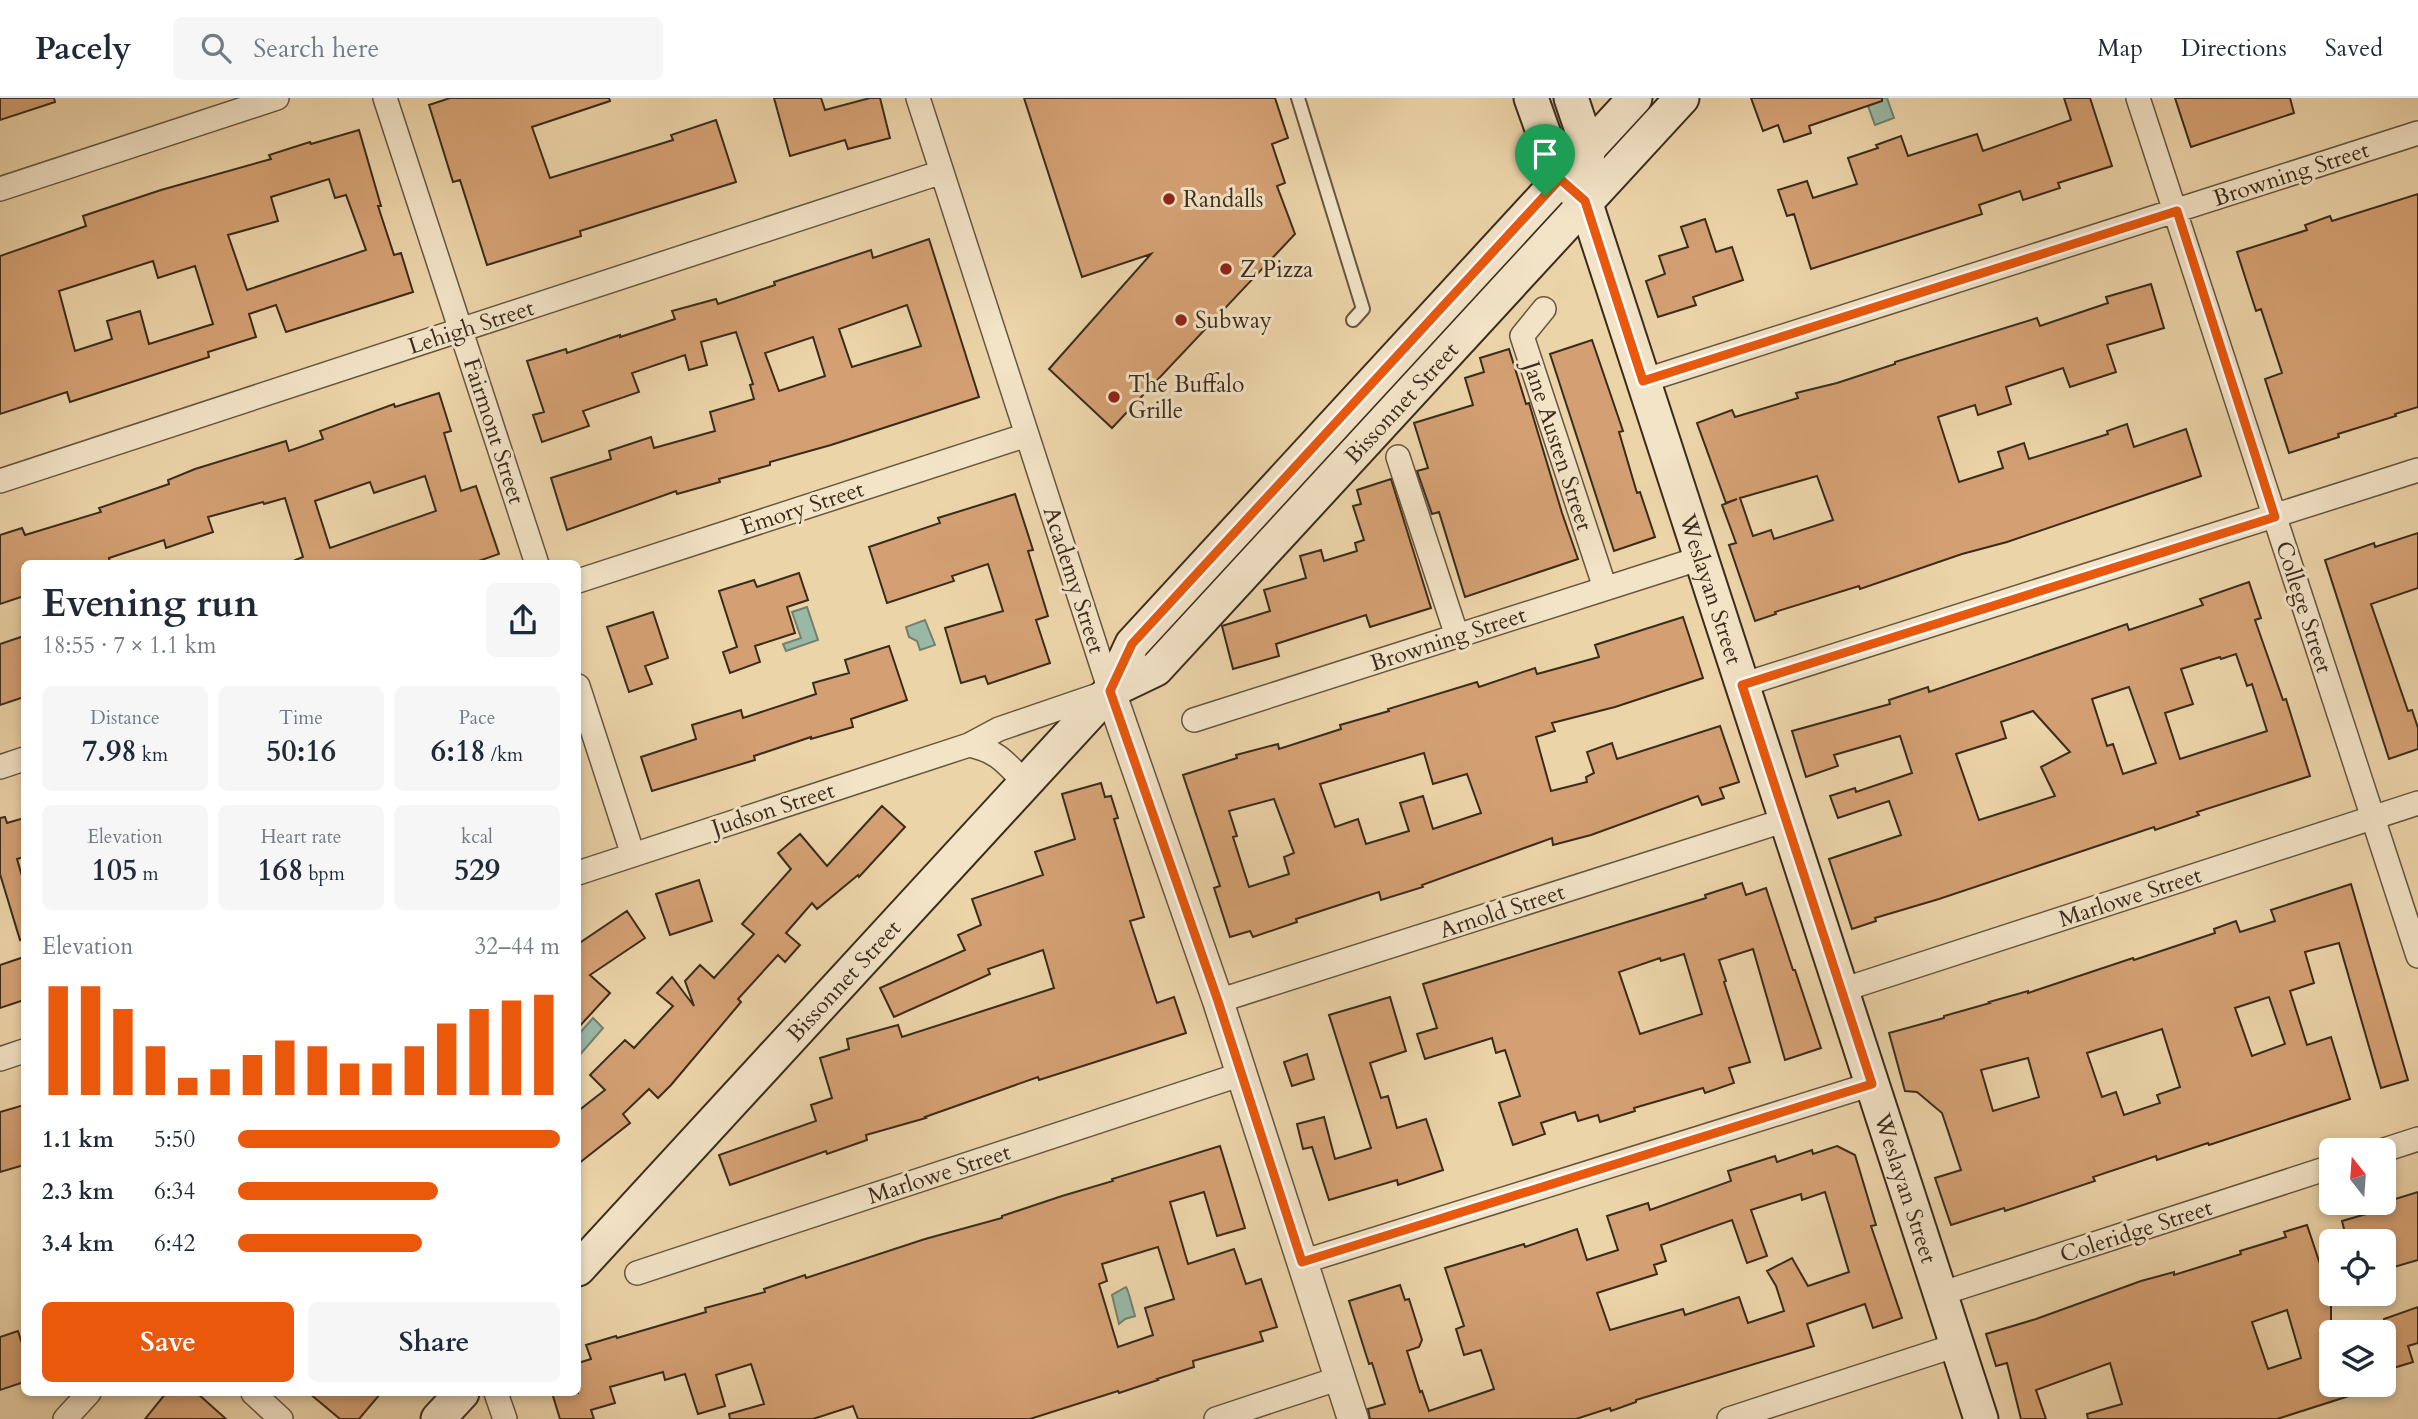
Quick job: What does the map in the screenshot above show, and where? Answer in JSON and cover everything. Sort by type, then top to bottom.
[{"type":"main road","points":[[1531,98],[1560,179],[1585,201]]},
{"type":"main road","name":"Weslayan Street","points":[[1571,98],[1588,148],[1585,201],[1981,1419]]},
{"type":"main road","name":"Bissonnet Street","points":[[581,1266],[1110,691],[1132,644],[1635,98]]},
{"type":"main road","name":"Bissonnet Street","points":[[1110,691],[1156,669],[1682,98]]},
{"type":"main road","points":[[438,1419],[459,1396]]},
{"type":"street","points":[[0,189],[277,98]]},
{"type":"street","name":"Fairmont Street","points":[[385,98],[536,560]]},
{"type":"street","name":"Academy Street","points":[[918,98],[1110,691],[1218,1001],[1353,1419]]},
{"type":"street","name":"College Street","points":[[2138,98],[2418,956]]},
{"type":"street","name":"Browning Street","points":[[1643,381],[2418,133]]},
{"type":"street","name":"Lehigh Street","points":[[0,481],[942,172]]},
{"type":"street","name":"Jane Austen Street","points":[[1544,309],[1522,336],[1605,589]]},
{"type":"street","name":"Emory Street","points":[[581,580],[1027,435]]},
{"type":"street","points":[[1398,457],[1457,636]]},
{"type":"street","points":[[1742,685],[2418,470]]},
{"type":"street","name":"Browning Street","points":[[1195,720],[1701,558]]},
{"type":"street","name":"Judson Street","points":[[581,872],[969,745],[999,729],[1110,691]]},
{"type":"street","points":[[581,695],[633,855]]},
{"type":"street","points":[[969,745],[986,749],[1000,758],[1026,784]]},
{"type":"street","points":[[0,767],[21,761]]},
{"type":"street","name":"Marlowe Street","points":[[1842,990],[2418,803]]},
{"type":"street","name":"Arnold Street","points":[[1218,1001],[1786,820]]},
{"type":"street","points":[[0,1059],[21,1052]]},
{"type":"street","name":"Marlowe Street","points":[[636,1273],[1242,1074]]},
{"type":"street","points":[[1302,1262],[1872,1084]]},
{"type":"street","points":[[2396,1146],[2418,1139]]},
{"type":"street","name":"Coleridge Street","points":[[1940,1294],[2319,1171]]},
{"type":"street","points":[[1729,1419],[1957,1345]]},
{"type":"street","points":[[1216,1419],[1340,1378]]},
{"type":"street","points":[[65,1419],[86,1396]]},
{"type":"street","points":[[256,1396],[281,1419]]},
{"type":"street","points":[[497,1396],[505,1419]]},
{"type":"lane","points":[[1298,98],[1363,309],[1353,320]]},
{"type":"shaded area","points":[[1865,98],[1887,98],[1894,118],[1875,125]]},
{"type":"shaded area","points":[[807,607],[818,640],[786,651],[783,644],[801,638],[792,612]]},
{"type":"shaded area","points":[[925,620],[935,645],[920,650],[917,641],[909,637],[906,627]]},
{"type":"shaded area","points":[[593,1018],[603,1028],[581,1054],[581,1032]]},
{"type":"shaded area","points":[[1126,1287],[1135,1316],[1119,1324],[1112,1295]]},
{"type":"building","points":[[0,98],[54,98],[55,102],[0,120]]},
{"type":"building","points":[[450,98],[609,98],[610,101],[532,127],[550,178],[673,140],[671,135],[716,120],[736,182],[580,231],[581,236],[487,265],[460,180],[453,182],[429,105]]},
{"type":"building","points":[[774,98],[821,98],[825,110],[870,98],[880,98],[890,138],[848,149],[845,140],[790,156]]},
{"type":"building","name":"Randalls","points":[[1024,98],[1275,98],[1288,138],[1272,144],[1285,183],[1277,186],[1295,234],[1112,428],[1049,369],[1151,254],[1082,277]]},
{"type":"building","points":[[1751,98],[1882,98],[1882,101],[1809,126],[1811,133],[1784,142],[1778,125],[1763,131]]},
{"type":"building","points":[[2064,98],[2090,98],[2112,166],[2058,183],[2060,188],[2023,200],[2020,191],[1979,205],[1982,214],[1811,269],[1794,214],[1787,216],[1778,190],[1807,181],[1813,198],[1857,184],[1848,158],[1878,148],[1876,145],[1901,136],[1908,156],[1977,134],[1983,151],[2071,120]]},
{"type":"building","points":[[2175,98],[2290,98],[2294,113],[2191,147]]},
{"type":"building","points":[[359,130],[381,206],[378,206],[394,255],[401,253],[413,292],[286,332],[276,305],[249,314],[256,337],[208,352],[209,357],[70,402],[67,392],[0,414],[0,256],[86,226],[83,216],[161,190],[271,159],[269,155],[310,142],[311,144]],"holes":[[[329,179],[335,198],[346,195],[366,250],[247,290],[228,235],[278,221],[271,197]],[[153,261],[158,278],[195,266],[213,324],[149,344],[140,311],[107,321],[112,339],[75,351],[59,291]]]},
{"type":"building","points":[[2418,194],[2418,407],[2289,453],[2265,379],[2282,373],[2261,309],[2256,311],[2237,252],[2307,230],[2305,225],[2330,216],[2332,221]]},
{"type":"building","points":[[1705,219],[1716,252],[1732,247],[1743,280],[1693,297],[1696,305],[1658,317],[1646,281],[1665,274],[1659,256],[1688,247],[1681,227]]},
{"type":"building","points":[[929,239],[979,397],[770,462],[770,465],[719,479],[720,482],[677,494],[676,491],[567,530],[551,478],[611,459],[609,451],[651,437],[654,448],[715,431],[710,412],[754,399],[750,385],[753,384],[736,332],[701,342],[707,365],[689,370],[685,355],[632,373],[639,392],[583,411],[589,426],[542,442],[533,415],[544,412],[527,361],[566,349],[567,353],[620,337],[675,319],[672,311],[716,299],[718,304],[775,285],[774,282],[871,250],[873,258]],"holes":[[[907,305],[921,346],[852,367],[839,329]],[[813,337],[825,376],[779,391],[765,353]]]},
{"type":"building","points":[[2151,284],[2164,328],[2107,345],[2116,372],[2070,387],[2063,368],[2006,387],[2011,404],[1978,415],[1975,405],[1938,417],[1959,482],[2003,468],[1998,452],[2024,443],[2029,459],[2108,434],[2107,431],[2127,424],[2134,447],[2186,429],[2201,476],[2007,542],[1962,554],[1860,589],[1859,586],[1775,612],[1776,614],[1755,621],[1729,545],[1736,543],[1722,505],[1737,499],[1726,503],[1697,423],[1732,410],[1735,417],[1798,398],[1796,393],[1837,383],[2037,318],[2040,326],[2108,303],[2106,297]],"holes":[[[1817,476],[1833,520],[1774,539],[1771,530],[1753,536],[1740,498]]]},
{"type":"building","points":[[1592,340],[1623,431],[1619,432],[1637,493],[1640,492],[1655,537],[1614,551],[1550,354]]},
{"type":"building","points":[[1509,349],[1526,404],[1529,403],[1578,559],[1465,597],[1439,512],[1432,514],[1417,471],[1428,468],[1414,423],[1473,405],[1465,378],[1484,372],[1480,358]]},
{"type":"building","points":[[439,393],[451,431],[444,433],[461,491],[476,486],[499,554],[482,560],[295,560],[303,557],[285,498],[208,517],[213,532],[166,548],[164,540],[109,560],[21,560],[21,597],[0,604],[0,535],[22,528],[25,535],[101,512],[99,508],[169,484],[168,480],[195,469],[286,441],[289,451],[323,439],[320,431],[394,404],[395,407]],"holes":[[[425,476],[436,511],[330,548],[315,501],[370,482],[374,493]]]},
{"type":"building","points":[[1391,479],[1431,608],[1370,627],[1366,615],[1276,644],[1279,656],[1233,669],[1222,626],[1270,611],[1264,590],[1306,578],[1300,556],[1321,550],[1324,561],[1357,551],[1355,543],[1364,540],[1353,506],[1361,504],[1357,490]]},
{"type":"building","points":[[1015,494],[1033,550],[1028,551],[1048,616],[1036,620],[1050,663],[988,684],[985,676],[961,683],[945,628],[1003,611],[988,564],[952,576],[954,581],[887,603],[869,547],[940,523],[938,518]]},
{"type":"building","points":[[2418,533],[2418,588],[2371,604],[2408,711],[2412,710],[2418,728],[2418,749],[2389,759],[2325,560],[2374,543],[2375,547]]},
{"type":"building","points":[[799,573],[808,600],[787,607],[795,633],[755,646],[760,662],[730,673],[723,652],[737,647],[719,591],[754,580],[757,587]]},
{"type":"building","points":[[2249,582],[2261,618],[2255,620],[2283,700],[2286,699],[2310,776],[2197,812],[2199,815],[2155,830],[2154,827],[1875,918],[1876,921],[1852,929],[1829,859],[1901,835],[1889,801],[1838,818],[1830,796],[1855,788],[1856,792],[1912,773],[1900,736],[1834,755],[1838,766],[1806,777],[1792,731],[1890,704],[1889,700],[1928,687],[1929,692],[2127,624],[2129,630],[2203,605],[2200,599]],"holes":[[[2236,654],[2247,686],[2252,684],[2267,731],[2180,759],[2165,713],[2193,704],[2181,669]],[[2129,687],[2156,763],[2123,774],[2113,744],[2107,746],[2092,699]],[[2033,711],[2070,752],[2041,767],[2055,796],[1979,820],[1956,754],[2006,738],[2001,722]]]},
{"type":"building","points":[[653,612],[668,658],[645,666],[652,684],[629,692],[607,627]]},
{"type":"building","points":[[1683,617],[1703,678],[1615,707],[1552,723],[1555,731],[1536,737],[1551,791],[1587,782],[1586,777],[1594,773],[1587,752],[1612,743],[1617,759],[1720,726],[1739,782],[1720,788],[1724,798],[1702,805],[1698,796],[1591,835],[1553,845],[1552,838],[1381,900],[1379,892],[1296,919],[1297,922],[1253,937],[1250,931],[1230,937],[1214,888],[1220,886],[1183,775],[1237,758],[1236,755],[1278,744],[1279,749],[1341,729],[1340,725],[1477,682],[1479,687],[1535,668],[1537,674],[1599,657],[1595,645]],"holes":[[[1424,753],[1433,784],[1467,774],[1481,813],[1433,829],[1423,796],[1400,803],[1409,831],[1366,844],[1358,819],[1335,827],[1320,784]],[[1274,799],[1294,853],[1284,857],[1289,874],[1249,887],[1233,837],[1237,836],[1229,811]]]},
{"type":"building","points":[[21,637],[21,698],[0,705],[0,644]]},
{"type":"building","points":[[889,646],[907,700],[851,719],[853,727],[811,737],[754,756],[755,760],[652,791],[641,757],[696,739],[692,725],[741,710],[743,718],[816,694],[813,683],[849,673],[845,660]]},
{"type":"building","points":[[1101,783],[1105,797],[1111,796],[1118,818],[1114,819],[1144,917],[1130,921],[1157,1003],[1174,997],[1186,1033],[1039,1080],[1038,1077],[926,1118],[866,1135],[867,1140],[827,1154],[826,1151],[730,1185],[719,1155],[816,1121],[811,1105],[832,1098],[820,1058],[849,1049],[847,1039],[898,1025],[902,1037],[1054,988],[1043,950],[988,969],[990,974],[894,1017],[880,988],[965,950],[958,935],[981,925],[972,899],[1043,875],[1035,852],[1075,839],[1062,794]]},
{"type":"building","points":[[882,806],[905,827],[859,877],[858,875],[817,909],[812,903],[786,933],[800,945],[785,962],[778,955],[738,999],[741,1002],[671,1085],[658,1098],[649,1089],[623,1114],[630,1123],[581,1162],[581,1109],[605,1090],[590,1075],[625,1040],[634,1048],[673,1006],[657,993],[672,977],[694,1006],[685,981],[700,965],[714,978],[754,934],[742,924],[791,869],[778,853],[800,834],[827,866]]},
{"type":"building","points":[[5,817],[7,823],[21,819],[21,858],[17,859],[21,873],[20,940],[0,874],[0,818]]},
{"type":"building","points":[[699,880],[712,921],[670,935],[656,894]]},
{"type":"building","points":[[1742,883],[1746,895],[1766,888],[1821,1048],[1785,1060],[1753,949],[1719,960],[1750,1062],[1729,1068],[1734,1083],[1705,1093],[1703,1088],[1634,1108],[1635,1111],[1600,1122],[1598,1115],[1578,1121],[1575,1112],[1541,1123],[1545,1134],[1513,1145],[1499,1103],[1520,1096],[1505,1050],[1496,1053],[1492,1038],[1425,1059],[1417,1034],[1437,1028],[1423,984],[1706,898],[1705,895]],"holes":[[[1684,954],[1702,1014],[1640,1034],[1619,972],[1660,958],[1661,961]]]},
{"type":"building","points":[[2351,884],[2408,1080],[2381,1088],[2339,943],[2305,952],[2314,983],[2290,991],[2307,1045],[2331,1037],[2350,1099],[2209,1145],[2208,1143],[2157,1160],[2156,1156],[2093,1177],[2095,1181],[2005,1211],[2004,1208],[1951,1225],[1935,1178],[1961,1170],[1942,1113],[1917,1092],[1905,1091],[1889,1033],[1989,1002],[2028,993],[2133,958],[2134,960],[2215,933],[2214,929],[2236,921],[2240,932],[2275,921],[2271,910]],"holes":[[[2269,997],[2285,1044],[2252,1056],[2235,1008]],[[2162,1029],[2180,1087],[2157,1095],[2160,1103],[2124,1115],[2116,1092],[2102,1097],[2087,1053]],[[2028,1058],[2039,1097],[1993,1111],[1981,1070]]]},
{"type":"building","points":[[627,911],[645,938],[590,975],[610,993],[581,1025],[581,942]]},
{"type":"building","points":[[21,958],[21,1001],[0,1008],[0,965]]},
{"type":"building","points":[[1390,997],[1406,1051],[1370,1063],[1381,1098],[1388,1096],[1397,1128],[1426,1119],[1443,1170],[1398,1185],[1397,1180],[1329,1200],[1312,1147],[1303,1149],[1297,1124],[1324,1117],[1335,1159],[1371,1148],[1329,1015]]},
{"type":"building","points":[[1307,1054],[1314,1079],[1292,1086],[1284,1062]]},
{"type":"building","points":[[21,1106],[21,1166],[0,1172],[0,1112]]},
{"type":"building","points":[[1220,1146],[1245,1228],[1217,1236],[1204,1192],[1170,1202],[1188,1264],[1234,1249],[1246,1284],[1261,1279],[1277,1327],[1260,1332],[1263,1341],[1193,1361],[1194,1367],[1119,1393],[1118,1391],[1030,1419],[858,1419],[853,1406],[813,1419],[730,1419],[729,1414],[764,1404],[751,1364],[716,1375],[725,1406],[698,1414],[685,1374],[665,1380],[663,1372],[610,1387],[615,1403],[591,1410],[594,1419],[560,1419],[553,1396],[581,1396],[581,1362],[591,1359],[586,1345],[706,1312],[705,1308],[765,1292],[764,1289],[805,1275],[806,1278],[1113,1181],[1112,1179]],"holes":[[[1158,1247],[1174,1299],[1145,1308],[1153,1335],[1118,1347],[1099,1284],[1107,1281],[1102,1264]]]},
{"type":"building","points":[[1837,1146],[1855,1155],[1876,1225],[1871,1226],[1902,1318],[1873,1328],[1865,1304],[1807,1324],[1814,1346],[1636,1400],[1611,1411],[1610,1408],[1576,1419],[1370,1419],[1368,1409],[1385,1404],[1349,1301],[1400,1285],[1405,1300],[1409,1299],[1422,1340],[1419,1347],[1407,1351],[1429,1411],[1494,1389],[1481,1350],[1464,1355],[1456,1329],[1464,1326],[1445,1268],[1524,1244],[1525,1247],[1577,1229],[1587,1260],[1618,1250],[1607,1216],[1648,1203],[1650,1210],[1731,1181],[1728,1171],[1775,1156],[1777,1162],[1812,1150],[1813,1154]],"holes":[[[1825,1192],[1849,1272],[1808,1286],[1792,1258],[1767,1271],[1776,1286],[1784,1311],[1748,1323],[1739,1297],[1685,1315],[1683,1309],[1610,1330],[1597,1293],[1657,1274],[1654,1265],[1666,1261],[1661,1245],[1732,1220],[1747,1263],[1767,1256],[1751,1210],[1801,1194],[1802,1200]]]},
{"type":"building","points":[[2418,1192],[2418,1260],[2396,1266],[2396,1229],[2344,1229],[2342,1221],[2363,1215],[2396,1215],[2396,1199]]},
{"type":"building","points":[[2307,1225],[2319,1261],[2319,1306],[2331,1306],[2331,1320],[2319,1320],[2319,1397],[2346,1397],[2277,1419],[2088,1419],[2087,1414],[2122,1404],[2110,1363],[2036,1390],[2046,1419],[2021,1419],[2007,1363],[1996,1366],[1986,1334],[2141,1281],[2174,1272],[2174,1275],[2286,1237],[2284,1232]],"holes":[[[2287,1310],[2301,1358],[2268,1369],[2252,1322]]]},
{"type":"building","points":[[2418,1307],[2418,1343],[2408,1346],[2413,1362],[2396,1367],[2396,1320],[2384,1319]]},
{"type":"building","points":[[18,1331],[21,1340],[21,1383],[0,1390],[0,1337]]},
{"type":"building","points":[[164,1396],[200,1396],[226,1419],[145,1419]]},
{"type":"building","points":[[313,1396],[378,1396],[359,1419],[340,1419]]},
{"type":"place","name":"Randalls","points":[[1169,199]]},
{"type":"place","name":"Z Pizza","points":[[1226,269]]},
{"type":"place","name":"Subway","points":[[1181,320]]},
{"type":"place","name":"The Buffalo Grille","points":[[1114,397]]},
{"type":"route","points":[[1560,179],[1585,201],[1643,381],[2177,211],[2275,517],[1742,685],[1872,1084],[1302,1262],[1218,1001],[1110,691],[1132,644],[1545,196],[1560,179]]}]
